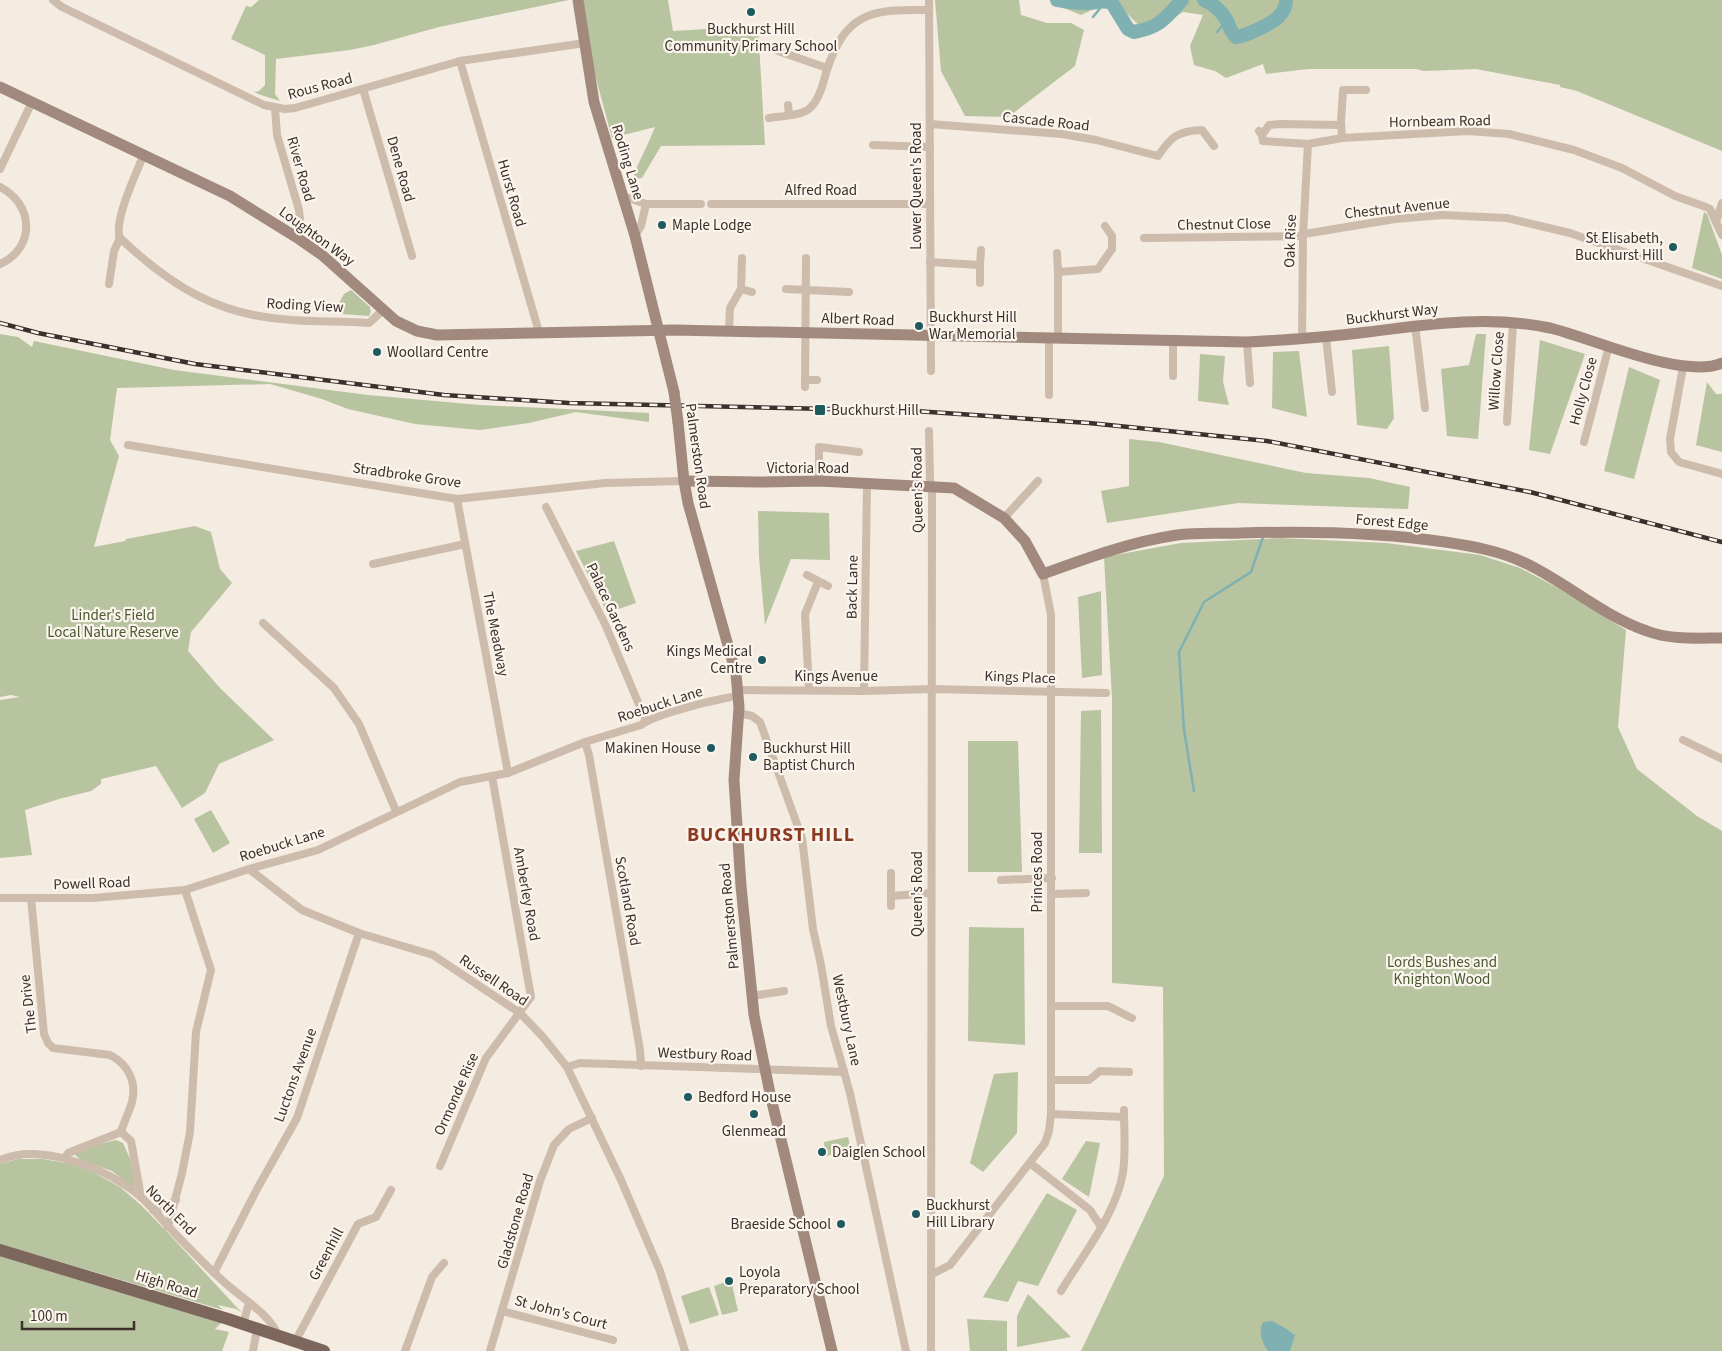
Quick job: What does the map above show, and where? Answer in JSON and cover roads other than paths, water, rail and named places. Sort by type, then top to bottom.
[{"type":"main road","name":"High Road","points":[[0,1250],[243,1324],[324,1351]]},
{"type":"street","name":"Rous Road","points":[[49,0],[53,0],[70,11],[264,105],[275,108],[295,108],[460,61],[584,43]]},
{"type":"street","name":"Roding Lane","points":[[578,0],[594,102],[635,236],[658,330]]},
{"type":"street","name":"Lower Queen's Road","points":[[929,0],[931,371]]},
{"type":"street","points":[[769,118],[789,115],[810,108],[821,90],[834,48],[850,26],[871,13],[896,9],[929,10]]},
{"type":"street","points":[[778,51],[828,68]]},
{"type":"street","name":"Hurst Road","points":[[460,61],[538,332]]},
{"type":"street","name":"Loughton Way","points":[[0,87],[230,196],[296,237],[342,272],[396,321],[418,331],[437,335],[658,330]]},
{"type":"street","name":"Dene Road","points":[[363,89],[412,256]]},
{"type":"street","points":[[1342,138],[1343,90],[1366,90]]},
{"type":"street","points":[[0,169],[32,102]]},
{"type":"street","points":[[788,105],[789,115]]},
{"type":"street","name":"River Road","points":[[275,108],[277,135],[299,210],[300,219],[296,237]]},
{"type":"street","name":"Cascade Road","points":[[930,124],[1062,134],[1096,140],[1158,156],[1169,140],[1184,132],[1202,130],[1214,146]]},
{"type":"street","name":"Hornbeam Road","points":[[1341,125],[1269,125],[1260,133],[1263,141],[1308,144],[1342,138],[1468,131],[1509,134],[1533,139],[1574,150],[1622,168],[1675,196],[1710,209],[1722,235]]},
{"type":"street","name":"Oak Rise","points":[[1302,339],[1308,144]]},
{"type":"street","points":[[873,146],[930,147]]},
{"type":"street","points":[[109,284],[114,251],[120,238],[118,227],[143,156]]},
{"type":"street","points":[[0,187],[14,197],[21,206],[25,215],[26,225],[26,237],[21,248],[0,264]]},
{"type":"street","points":[[623,196],[646,204],[701,204]]},
{"type":"street","points":[[1716,222],[1722,203]]},
{"type":"street","points":[[635,236],[641,226],[646,204]]},
{"type":"street","name":"Alfred Road","points":[[711,204],[930,204]]},
{"type":"street","name":"Chestnut Avenue","points":[[1304,235],[1395,219],[1433,216],[1507,218],[1570,233],[1722,286]]},
{"type":"street","points":[[1058,272],[1098,269],[1112,249],[1112,236],[1105,226]]},
{"type":"street","name":"Chestnut Close","points":[[1144,238],[1304,235]]},
{"type":"street","name":"Roding View","points":[[120,238],[156,271],[192,294],[244,313],[267,318],[328,320],[369,324],[382,310]]},
{"type":"street","points":[[980,283],[981,250]]},
{"type":"street","points":[[1049,395],[1058,272],[1057,254]]},
{"type":"street","points":[[729,332],[730,308],[741,289],[742,258]]},
{"type":"street","points":[[806,258],[805,383],[817,380]]},
{"type":"street","points":[[930,262],[980,265]]},
{"type":"street","points":[[741,289],[752,292]]},
{"type":"street","points":[[786,289],[849,292]]},
{"type":"street","name":"Buckhurst Way","points":[[1053,338],[1247,342],[1302,339],[1461,321],[1513,323],[1550,328],[1683,367],[1707,368],[1722,363]]},
{"type":"street","name":"Willow Close","points":[[1507,422],[1513,323]]},
{"type":"street","points":[[1415,325],[1425,408]]},
{"type":"street","name":"Albert Road","points":[[658,330],[1053,338]]},
{"type":"street","name":"Palmerston Road","points":[[658,330],[674,392],[688,503],[736,674],[739,693],[734,780],[737,836],[757,1033],[764,1070],[832,1351]]},
{"type":"street","points":[[1326,336],[1332,392]]},
{"type":"street","points":[[1173,341],[1173,376]]},
{"type":"street","points":[[1247,342],[1250,384]]},
{"type":"street","name":"Holly Close","points":[[1584,442],[1609,346]]},
{"type":"street","points":[[1683,367],[1670,438],[1671,452],[1679,462],[1722,474]]},
{"type":"street","name":"Queen's Road","points":[[929,435],[932,488],[930,893],[931,1351]]},
{"type":"street","name":"Stradbroke Grove","points":[[128,445],[457,499],[605,483],[684,480]]},
{"type":"street","points":[[819,481],[819,447],[859,452]]},
{"type":"street","name":"Victoria Road","points":[[684,480],[819,481],[932,488]]},
{"type":"street","points":[[1004,518],[1038,481]]},
{"type":"street","name":"Back Lane","points":[[864,690],[868,484]]},
{"type":"street","name":"Princes Road","points":[[932,488],[954,488],[1004,518],[1025,541],[1043,574],[1051,615],[1052,878],[1051,1114],[1049,1131],[1045,1143],[950,1265],[932,1274]]},
{"type":"street","name":"The Meadway","points":[[457,499],[508,773]]},
{"type":"street","name":"Palace Gardens","points":[[546,507],[605,624],[646,721]]},
{"type":"street","name":"Forest Edge","points":[[1043,574],[1111,549],[1178,535],[1273,532],[1373,534],[1415,538],[1497,552],[1525,562],[1616,616],[1648,632],[1689,638],[1722,638]]},
{"type":"street","points":[[372,564],[465,544]]},
{"type":"street","points":[[807,575],[828,586]]},
{"type":"street","points":[[809,690],[805,614],[818,582]]},
{"type":"street","points":[[263,623],[334,688],[359,724],[396,812]]},
{"type":"street","name":"Kings Avenue","points":[[739,693],[932,688]]},
{"type":"street","name":"Kings Place","points":[[932,688],[1106,693]]},
{"type":"street","name":"Roebuck Lane","points":[[185,890],[249,868],[318,850],[460,782],[508,773],[585,742],[641,725],[646,721],[739,693]]},
{"type":"street","name":"Westbury Lane","points":[[739,713],[752,716],[760,722],[802,838],[813,929],[820,957],[831,1026],[850,1093],[906,1351]]},
{"type":"street","points":[[1683,740],[1722,759]]},
{"type":"street","name":"Scotland Road","points":[[585,742],[591,765],[641,1066]]},
{"type":"street","name":"Amberley Road","points":[[492,776],[531,997],[520,1012]]},
{"type":"street","name":"Russell Road","points":[[249,868],[302,910],[358,934],[433,956],[520,1012],[543,1037],[567,1067],[649,1243],[686,1351]]},
{"type":"street","points":[[891,873],[891,906]]},
{"type":"street","points":[[1001,880],[1052,878]]},
{"type":"street","points":[[168,1227],[176,1200],[190,1132],[196,1032],[211,970],[185,890]]},
{"type":"street","name":"Powell Road","points":[[0,898],[121,897],[185,890]]},
{"type":"street","points":[[891,896],[930,893]]},
{"type":"street","points":[[1052,894],[1086,893]]},
{"type":"street","name":"The Drive","points":[[31,898],[46,1038],[48,1043],[54,1048],[110,1055],[118,1059],[125,1066],[132,1079],[132,1100],[121,1132]]},
{"type":"street","name":"Luctons Avenue","points":[[214,1273],[257,1189],[297,1118],[358,934]]},
{"type":"street","points":[[752,996],[784,991]]},
{"type":"street","points":[[1051,1006],[1108,1006],[1132,1018]]},
{"type":"street","name":"Ormonde Rise","points":[[440,1166],[486,1058],[520,1012]]},
{"type":"street","name":"Westbury Road","points":[[567,1067],[580,1063],[844,1072]]},
{"type":"street","points":[[1051,1080],[1089,1080],[1100,1071],[1129,1072]]},
{"type":"street","points":[[1051,1114],[1124,1114],[1123,1173],[1110,1214],[1060,1291]]},
{"type":"street","name":"Gladstone Road","points":[[490,1351],[540,1181],[554,1145],[569,1128],[592,1118]]},
{"type":"street","points":[[66,1158],[68,1153],[121,1132],[131,1141],[141,1197]]},
{"type":"street","name":"North End","points":[[0,1160],[9,1156],[39,1155],[66,1158],[111,1176],[141,1197],[214,1273],[273,1326],[277,1333],[276,1335]]},
{"type":"street","points":[[1030,1163],[1090,1210],[1101,1227]]},
{"type":"street","name":"Greenhill","points":[[296,1342],[358,1224],[376,1217],[391,1190]]},
{"type":"street","points":[[153,1210],[164,1208],[176,1200]]},
{"type":"street","points":[[405,1351],[432,1277],[444,1263]]},
{"type":"street","points":[[243,1324],[249,1303]]},
{"type":"street","name":"St John's Court","points":[[502,1311],[613,1340]]},
{"type":"street","points":[[252,1351],[257,1329]]},
{"type":"water","points":[[1272,1321],[1295,1335],[1290,1351],[1268,1351],[1266,1348],[1262,1341],[1261,1330],[1263,1322]]},
{"type":"waterway","points":[[1057,0],[1077,3],[1103,1],[1112,3],[1128,29],[1134,32],[1156,25],[1182,0]]},
{"type":"waterway","points":[[1204,0],[1222,13],[1236,37],[1260,29],[1272,22],[1284,10],[1286,0]]},
{"type":"waterway","points":[[1093,17],[1106,1]]},
{"type":"waterway","points":[[1217,32],[1227,20]]},
{"type":"waterway","points":[[1194,791],[1184,730],[1179,652],[1204,602],[1251,572],[1263,537]]},
{"type":"railway","points":[[0,323],[38,333],[195,364],[444,395],[569,403],[915,411],[1089,423],[1267,441],[1530,492],[1722,542]]},
{"type":"place","name":"Buckhurst Hill Community Primary School","points":[[751,12]]},
{"type":"place","name":"Maple Lodge","points":[[662,225]]},
{"type":"place","name":"St Elisabeth, Buckhurst Hill","points":[[1673,247]]},
{"type":"place","name":"Buckhurst Hill War Memorial","points":[[919,326]]},
{"type":"place","name":"Woollard Centre","points":[[377,352]]},
{"type":"place","name":"Buckhurst Hill","points":[[820,410]]},
{"type":"place","name":"Kings Medical Centre","points":[[762,660]]},
{"type":"place","name":"Makinen House","points":[[711,748]]},
{"type":"place","name":"Buckhurst Hill Baptist Church","points":[[753,757]]},
{"type":"place","name":"Bedford House","points":[[688,1097]]},
{"type":"place","name":"Glenmead","points":[[754,1114]]},
{"type":"place","name":"Daiglen School","points":[[822,1152]]},
{"type":"place","name":"Buckhurst Hill Library","points":[[916,1214]]},
{"type":"place","name":"Braeside School","points":[[841,1224]]},
{"type":"place","name":"Loyola Preparatory School","points":[[729,1281]]},
{"type":"district","name":"BUCKHURST HILL","points":[[771,834]]},
{"type":"park label","name":"Linder's Field Local Nature Reserve","points":[[113,624]]},
{"type":"park label","name":"Lords Bushes and Knighton Wood","points":[[1442,970]]}]
